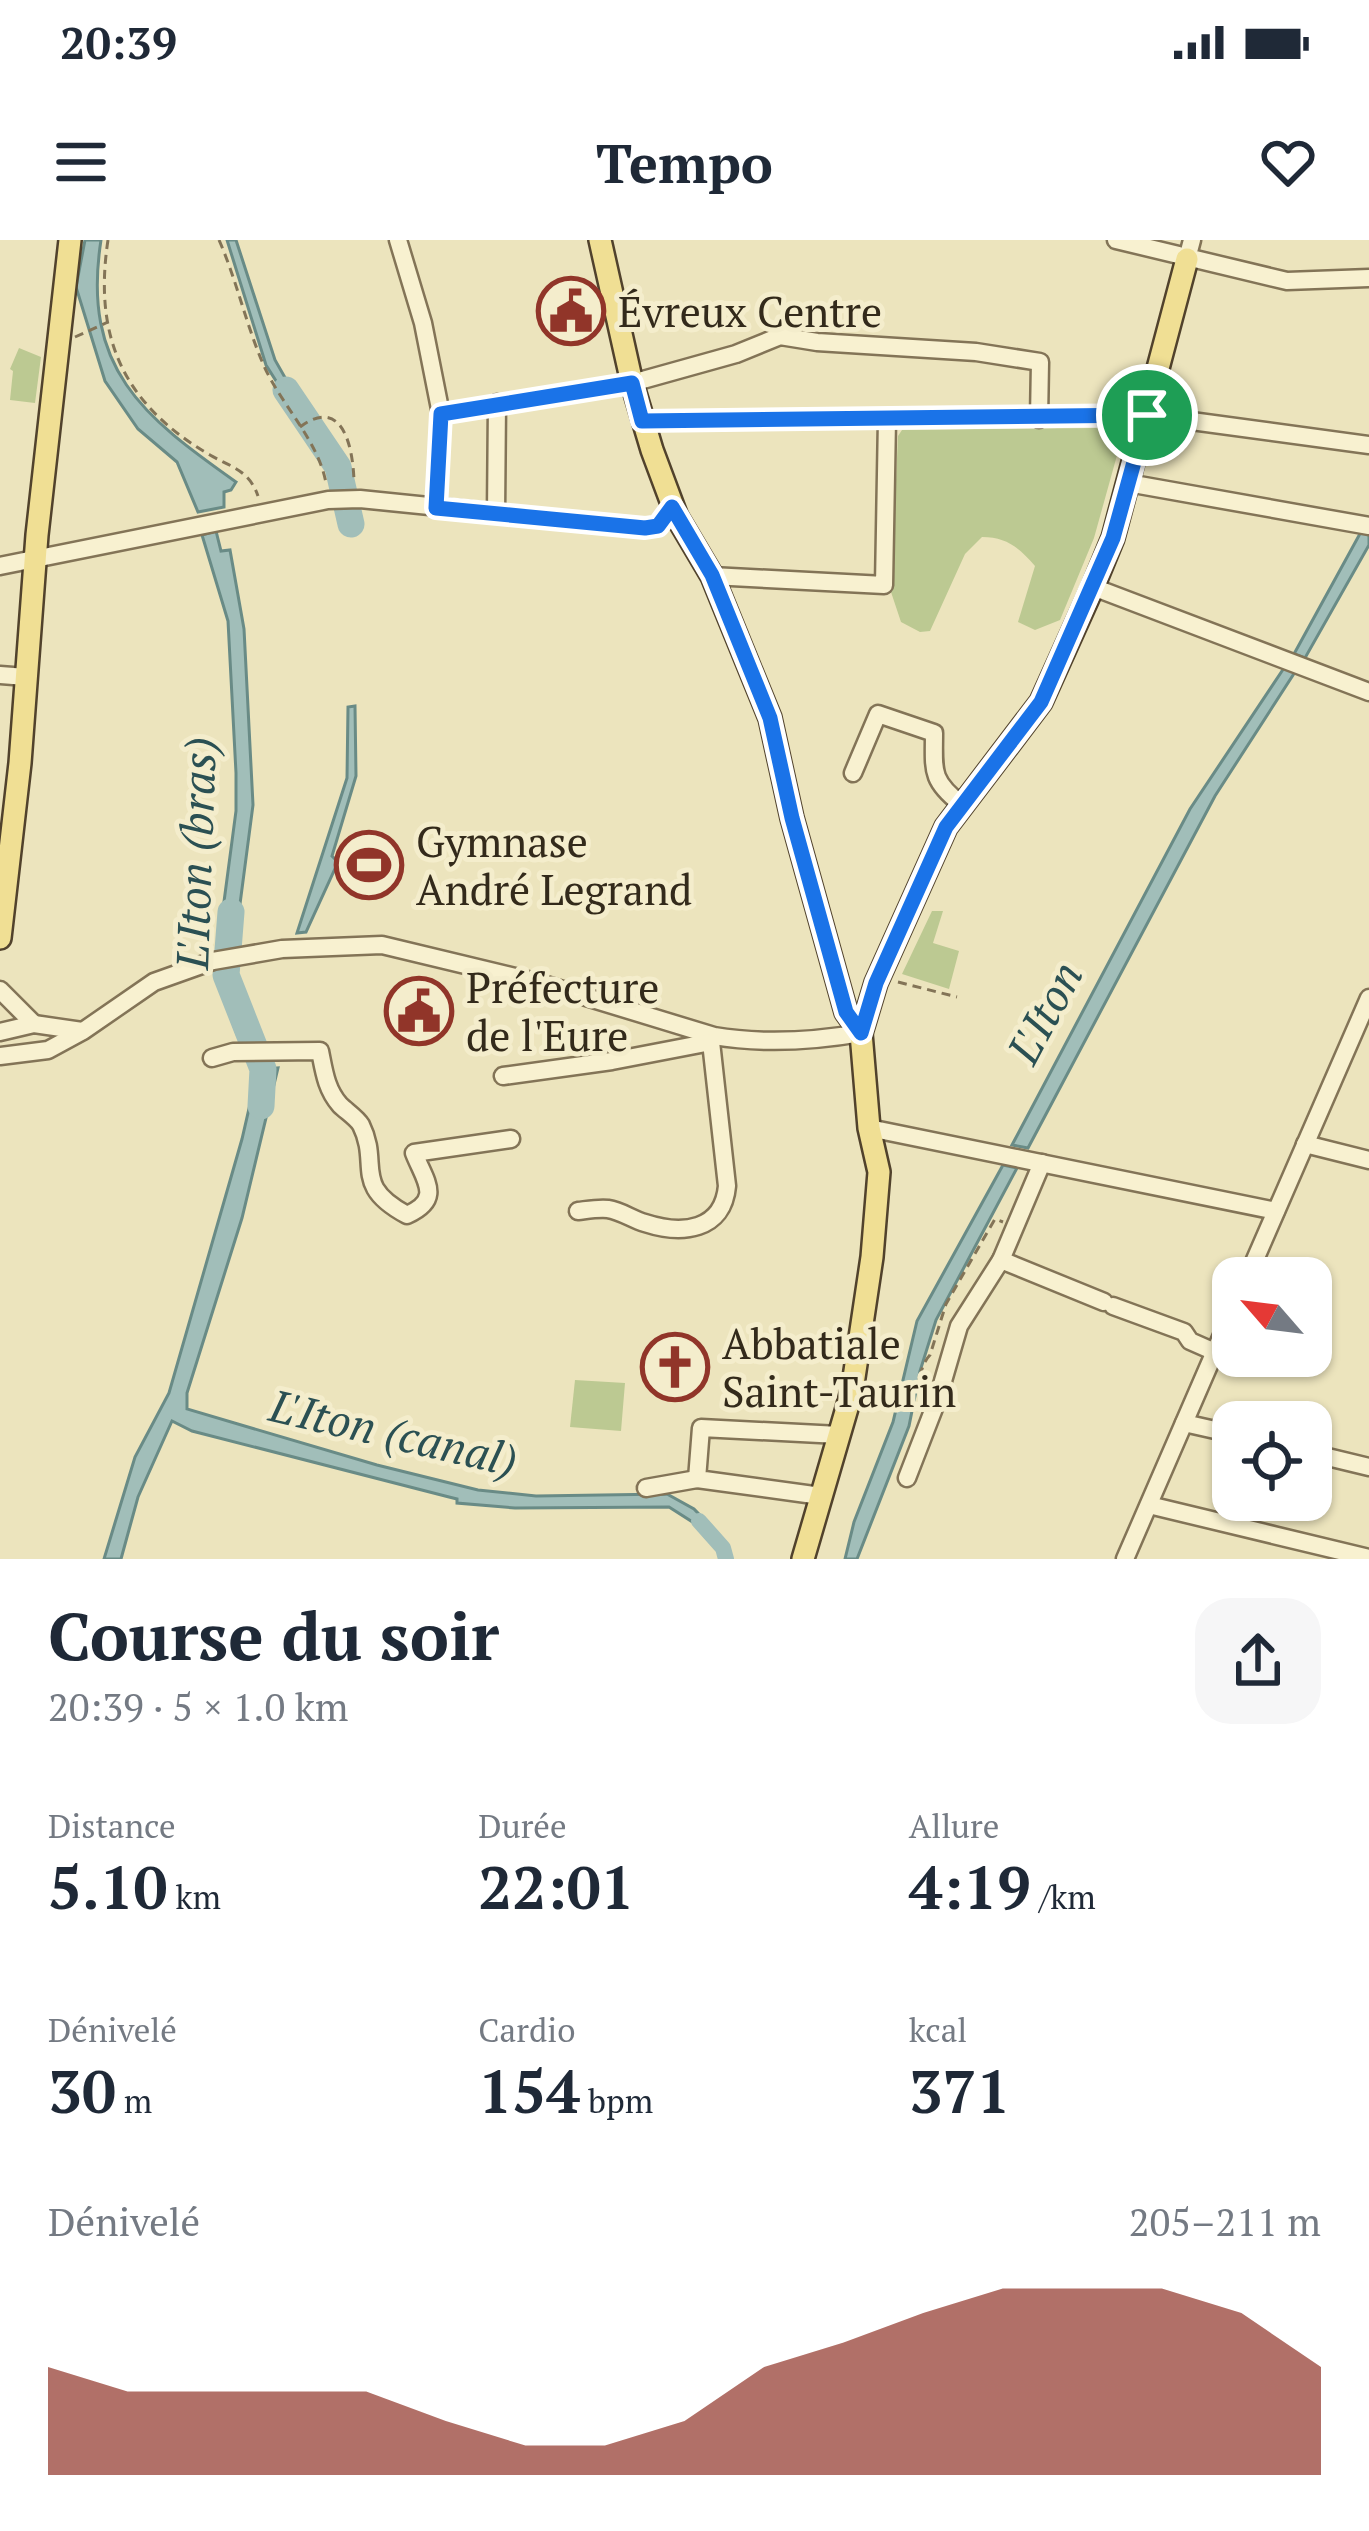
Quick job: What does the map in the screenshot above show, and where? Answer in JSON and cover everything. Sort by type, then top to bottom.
[{"type":"main road","points":[[1,927],[8,802],[26,677],[34,560],[70,240]]},
{"type":"main road","points":[[600,240],[642,421],[672,507],[712,575],[770,718],[792,818],[846,1012],[861,1033]]},
{"type":"main road","points":[[803,1559],[861,1348],[872,1257],[879,1172],[869,1127],[861,1033],[877,979],[946,827],[1041,702],[1093,587],[1129,483],[1190,250]]},
{"type":"main road","points":[[841,986],[863,992],[877,979]]},
{"type":"street","points":[[398,240],[423,323],[441,414],[436,508]]},
{"type":"street","points":[[1116,240],[1190,250],[1286,281],[1369,278]]},
{"type":"street","points":[[441,414],[632,383],[736,354],[780,336],[1040,362],[1039,418]]},
{"type":"street","points":[[496,514],[497,403]]},
{"type":"street","points":[[642,421],[1147,415],[1369,445]]},
{"type":"street","points":[[712,575],[884,585],[887,419]]},
{"type":"street","points":[[1129,483],[1365,526]]},
{"type":"street","points":[[0,566],[345,497],[645,528],[658,526],[672,507]]},
{"type":"street","points":[[1093,587],[1369,692]]},
{"type":"street","points":[[0,675],[26,677]]},
{"type":"street","points":[[853,773],[878,714],[896,718],[934,733],[934,778],[961,804]]},
{"type":"street","points":[[0,1055],[48,1050],[154,982],[213,961],[382,945],[612,995],[713,1039]]},
{"type":"street","points":[[0,990],[34,1024]]},
{"type":"street","points":[[1256,1257],[1369,998]]},
{"type":"street","points":[[0,1032],[34,1024],[83,1031]]},
{"type":"street","points":[[503,1076],[612,1061],[713,1039],[831,1038],[861,1033]]},
{"type":"street","points":[[578,1211],[607,1209],[671,1227],[699,1226],[719,1216],[728,1186],[713,1039]]},
{"type":"street","points":[[212,1058],[233,1052],[279,1052],[301,1043],[320,1051],[335,1100],[361,1124],[373,1184],[391,1206],[407,1215],[423,1208],[429,1199],[414,1153],[511,1139]]},
{"type":"street","points":[[869,1127],[1276,1211]]},
{"type":"street","points":[[1305,1144],[1369,1160]]},
{"type":"street","points":[[907,1478],[959,1326],[1001,1260],[1024,1159]]},
{"type":"street","points":[[1001,1260],[1184,1332],[1190,1341],[1212,1351]]},
{"type":"street","points":[[1125,1559],[1212,1359]]},
{"type":"street","points":[[1184,1423],[1212,1429]]},
{"type":"street","points":[[697,1479],[701,1428],[839,1435]]},
{"type":"street","points":[[1332,1458],[1369,1467]]},
{"type":"street","points":[[646,1488],[697,1479],[821,1496]]},
{"type":"street","points":[[1148,1505],[1369,1558]]},
{"type":"path","points":[[108,240],[103,271],[106,322],[125,378],[138,396],[193,444],[237,466],[254,482],[265,514]]},
{"type":"path","points":[[219,240],[263,362],[322,462],[345,497],[354,485],[350,447],[340,425],[329,416],[301,426]]},
{"type":"path","points":[[73,336],[79,338],[86,329],[106,322]]},
{"type":"path","points":[[877,979],[957,997]]},
{"type":"path","points":[[899,1388],[919,1392],[925,1360],[946,1304],[995,1219]]},
{"type":"green space","points":[[19,348],[41,357],[35,403],[10,400],[10,369]]},
{"type":"green space","points":[[1096,428],[1121,441],[1094,538],[1060,620],[1035,630],[1018,622],[1035,566],[1012,545],[982,537],[965,554],[930,631],[920,632],[901,622],[891,592],[902,430]]},
{"type":"green space","points":[[932,911],[943,911],[933,943],[959,951],[949,989],[902,974]]},
{"type":"green space","points":[[575,1380],[625,1383],[621,1431],[570,1427]]},
{"type":"water","points":[[85,240],[101,240],[97,285],[101,323],[126,385],[173,435],[236,482],[224,492],[224,507],[198,512],[177,462],[138,429],[105,381],[76,287]]},
{"type":"water","points":[[227,240],[236,240],[275,360],[308,418],[302,422],[266,365]]},
{"type":"water","points":[[1362,530],[1369,532],[1369,545],[1305,658],[1294,654]]},
{"type":"water","points":[[216,531],[221,551],[230,550],[244,629],[253,805],[235,942],[218,947],[236,811],[236,773],[228,621],[202,535]]},
{"type":"water","points":[[1284,668],[1295,672],[1215,796],[1028,1148],[1012,1145],[1190,809]]},
{"type":"water","points":[[355,706],[356,776],[332,856],[338,862],[306,932],[297,933],[347,778],[348,707]]},
{"type":"water","points":[[237,972],[240,998],[254,1034],[237,1034],[215,977]]},
{"type":"water","points":[[278,1068],[242,1218],[187,1393],[187,1409],[478,1490],[536,1496],[667,1494],[694,1509],[721,1537],[708,1540],[694,1523],[669,1507],[515,1508],[457,1503],[457,1499],[192,1431],[172,1421],[138,1497],[121,1559],[104,1559],[135,1457],[169,1393],[242,1139],[253,1091],[252,1070]]},
{"type":"water","points":[[1003,1165],[1017,1168],[936,1320],[909,1426],[857,1559],[845,1559],[854,1522],[893,1422],[917,1321]]},
{"type":"waterway","points":[[286,390],[338,467],[351,524]]},
{"type":"waterway","name":"L'Iton (bras)","points":[[231,912],[226,975],[263,1069],[261,1106]]},
{"type":"waterway","name":"L'Iton (canal)","points":[[699,1521],[723,1548],[726,1559]]},
{"type":"place","name":"Évreux Centre","points":[[571,311]]},
{"type":"place","name":"Gymnase André Legrand","points":[[369,865]]},
{"type":"place","name":"Préfecture de l'Eure","points":[[419,1011]]},
{"type":"place","name":"Abbatiale Saint-Taurin","points":[[675,1367]]},
{"type":"route","points":[[632,383],[642,421],[1147,415],[1113,538],[1041,702],[946,827],[876,983],[861,1033],[846,1012],[792,818],[770,718],[712,575],[672,507],[658,526],[645,528],[436,508],[441,414],[632,383]]},
{"type":"water label","name":"L'Iton","points":[[1044,1012]]}]
